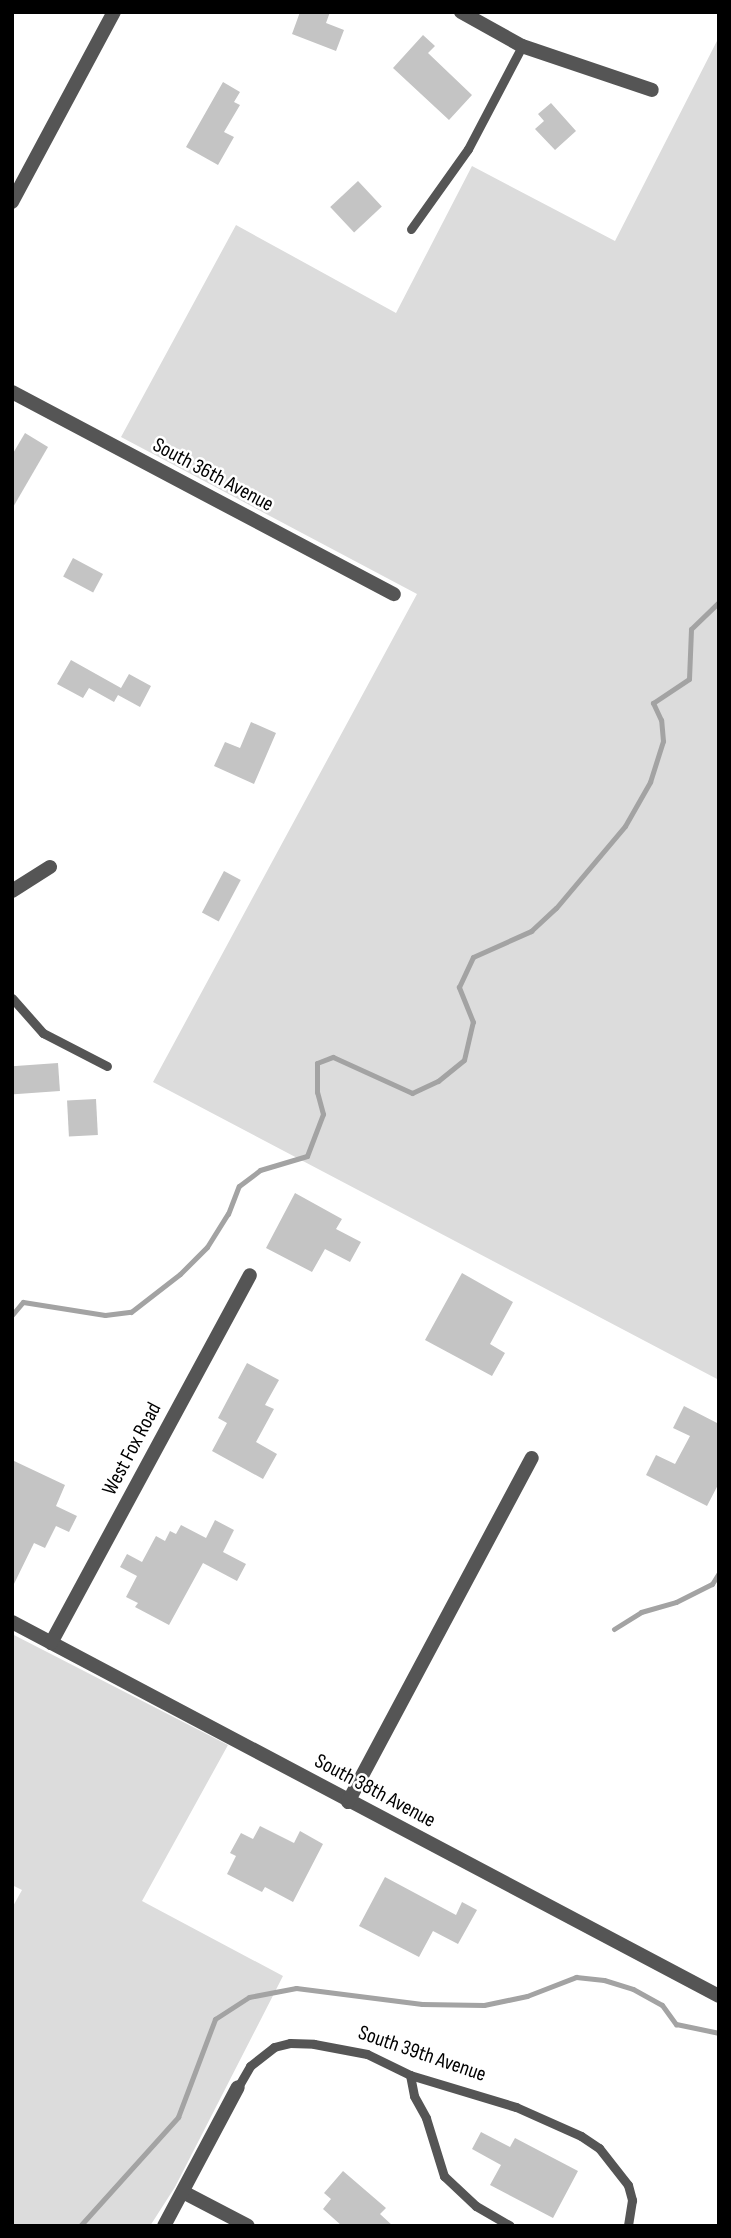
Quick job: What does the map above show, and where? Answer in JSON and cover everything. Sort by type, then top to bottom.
[{"type":"street","points":[[12,202],[114,12]]},
{"type":"street","points":[[461,12],[522,46],[652,90]]},
{"type":"street","name":"South 36th Avenue","points":[[12,392],[394,594]]},
{"type":"street","points":[[12,891],[50,867]]},
{"type":"street","name":"West Fox Road","points":[[51,1643],[250,1275]]},
{"type":"street","points":[[348,1802],[532,1458]]},
{"type":"street","name":"South 38th Avenue","points":[[12,1622],[719,1996]]},
{"type":"street","name":"South 39th Avenue","points":[[164,2226],[239,2087]]},
{"type":"street","points":[[183,2192],[248,2226]]},
{"type":"lane","points":[[411,229],[468,149],[522,46]]},
{"type":"lane","points":[[12,998],[43,1033],[107,1066]]},
{"type":"lane","name":"South 39th Avenue","points":[[239,2087],[258,2057],[274,2047],[290,2043],[367,2054],[410,2075],[516,2107],[581,2136],[599,2148],[628,2185],[632,2200],[628,2226]]},
{"type":"lane","points":[[410,2075],[414,2096],[426,2118],[444,2176],[476,2206],[510,2226]]},
{"type":"shaded area","points":[[719,37],[719,1380],[153,1082],[417,594],[121,437],[236,225],[396,313],[472,166],[615,241]]},
{"type":"shaded area","points":[[12,1634],[228,1745],[142,1901],[283,1976],[175,2187],[150,2226],[12,2226],[12,1908],[22,1890],[12,1885]]},
{"type":"building","points":[[300,12],[330,12],[326,23],[344,30],[336,51],[292,34]]},
{"type":"building","points":[[423,35],[435,46],[428,53],[472,95],[449,120],[393,68]]},
{"type":"building","points":[[223,82],[240,92],[234,102],[240,105],[224,132],[234,137],[218,165],[186,147]]},
{"type":"building","points":[[551,103],[576,131],[555,150],[535,129],[544,121],[538,114]]},
{"type":"building","points":[[358,181],[382,207],[354,233],[330,207]]},
{"type":"building","points":[[25,433],[48,447],[12,509],[12,455]]},
{"type":"building","points":[[73,558],[103,574],[93,593],[63,577]]},
{"type":"building","points":[[71,660],[121,688],[129,674],[151,686],[140,707],[118,695],[114,702],[89,688],[83,698],[57,684]]},
{"type":"building","points":[[251,722],[276,733],[254,784],[214,766],[225,742],[240,748]]},
{"type":"building","points":[[224,871],[241,880],[219,921],[202,912]]},
{"type":"building","points":[[58,1063],[60,1091],[14,1094],[12,1066]]},
{"type":"building","points":[[96,1099],[98,1135],[69,1136],[67,1101]]},
{"type":"building","points":[[295,1193],[342,1219],[336,1229],[361,1242],[350,1262],[325,1249],[312,1272],[266,1248]]},
{"type":"building","points":[[462,1273],[513,1302],[490,1344],[505,1353],[492,1376],[425,1340]]},
{"type":"building","points":[[247,1363],[279,1380],[265,1405],[274,1409],[256,1442],[277,1454],[263,1479],[212,1451],[227,1423],[218,1418]]},
{"type":"building","points":[[684,1406],[719,1424],[719,1483],[707,1506],[646,1475],[656,1455],[675,1464],[690,1436],[673,1428]]},
{"type":"building","points":[[12,1460],[65,1485],[56,1506],[77,1516],[69,1532],[56,1526],[45,1548],[34,1543],[12,1588]]},
{"type":"building","points":[[215,1520],[234,1530],[223,1552],[246,1564],[237,1581],[203,1563],[169,1625],[135,1607],[138,1603],[126,1597],[137,1576],[120,1567],[127,1554],[142,1562],[156,1536],[165,1541],[170,1531],[176,1534],[181,1525],[206,1538]]},
{"type":"building","points":[[260,1826],[294,1843],[300,1831],[323,1844],[293,1902],[265,1887],[262,1892],[227,1874],[236,1856],[230,1853],[241,1833],[253,1839]]},
{"type":"building","points":[[385,1877],[456,1915],[462,1902],[477,1910],[458,1944],[433,1931],[419,1957],[359,1926]]},
{"type":"building","points":[[481,2132],[510,2147],[515,2138],[578,2171],[553,2218],[490,2185],[501,2165],[472,2149]]},
{"type":"building","points":[[343,2171],[386,2208],[380,2214],[393,2226],[342,2226],[323,2209],[331,2199],[324,2193]]},
{"type":"waterway","points":[[12,1315],[23,1302],[105,1315],[131,1312],[180,1274],[207,1247],[228,1214],[239,1186],[260,1170],[307,1156],[323,1114],[317,1092],[317,1063],[333,1057],[412,1093],[438,1081],[464,1060],[473,1022],[459,987],[473,957],[531,931],[556,908],[625,826],[650,782],[663,741],[661,720],[653,703],[689,679],[691,629],[719,602]]},
{"type":"waterway","points":[[614,1629],[641,1612],[676,1602],[712,1584],[719,1573]]},
{"type":"waterway","points":[[80,2226],[178,2117],[215,2019],[249,1997],[296,1988],[422,2004],[484,2005],[527,1996],[576,1977],[604,1980],[633,1989],[662,2005],[676,2024],[719,2033]]}]
